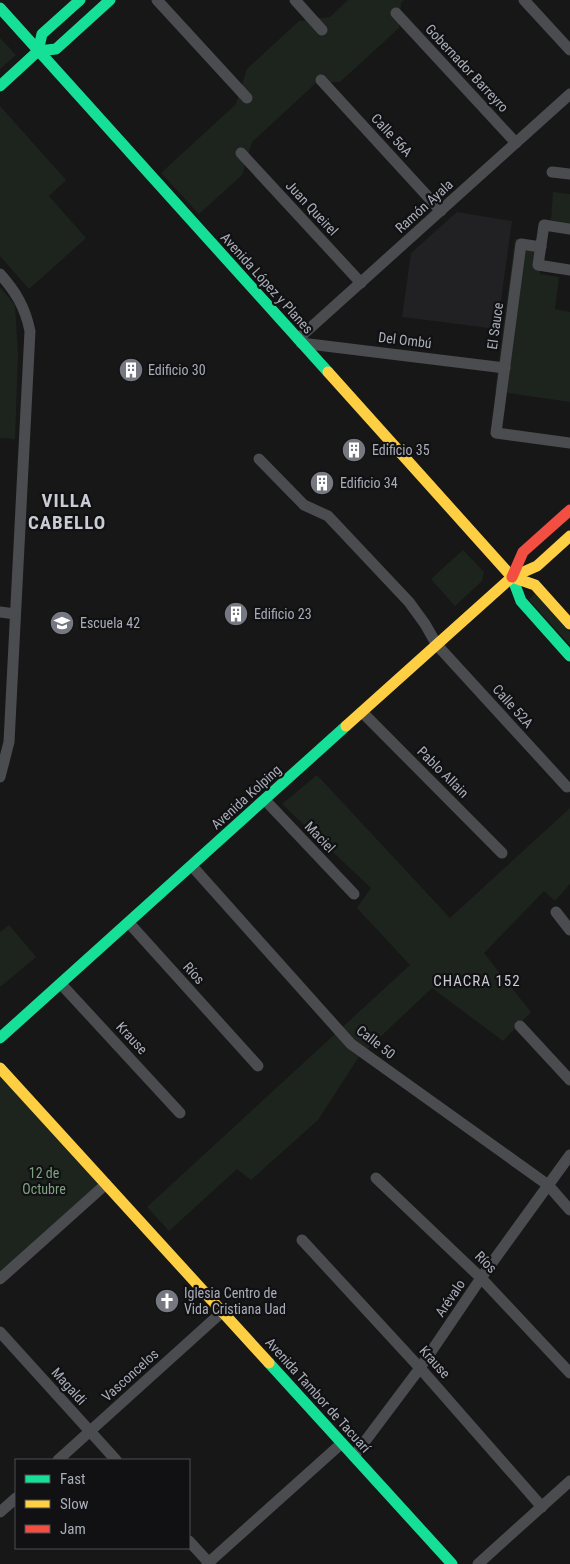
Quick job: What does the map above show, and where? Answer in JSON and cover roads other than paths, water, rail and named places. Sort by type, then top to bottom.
[{"type":"main road","points":[[0,86],[38,51],[42,34],[80,0]]},
{"type":"main road","points":[[38,51],[56,49],[110,0]]},
{"type":"main road","name":"Avenida López y Planes","points":[[0,8],[512,577],[521,602],[570,656]]},
{"type":"main road","name":"Avenida Kolping","points":[[512,577],[523,552],[570,510]]},
{"type":"main road","name":"Avenida Kolping","points":[[0,1038],[512,577],[537,566],[570,536]]},
{"type":"main road","name":"Avenida López y Planes","points":[[512,577],[535,586],[570,624]]},
{"type":"main road","name":"Avenida Tambor de Tacuarí","points":[[0,1068],[452,1564]]},
{"type":"street","points":[[157,0],[247,98]]},
{"type":"street","points":[[295,0],[322,30]]},
{"type":"street","points":[[524,0],[570,50]]},
{"type":"street","name":"Gobernador Barreyro","points":[[396,13],[516,143]]},
{"type":"street","name":"Calle 56A","points":[[321,80],[441,211]]},
{"type":"street","name":"Ramón Ayala","points":[[300,341],[360,283],[570,94]]},
{"type":"street","name":"Juan Queirel","points":[[241,153],[360,283]]},
{"type":"street","points":[[552,172],[570,174]]},
{"type":"street","points":[[570,229],[544,225],[538,265],[570,270]]},
{"type":"street","name":"El Sauce","points":[[541,247],[521,244],[496,433],[570,443]]},
{"type":"street","points":[[0,274],[18,294],[26,312],[30,331],[9,742],[5,764],[0,777]]},
{"type":"street","name":"Del Ombú","points":[[300,341],[505,368]]},
{"type":"street","name":"Calle 52A","points":[[258,459],[304,505],[328,516],[409,602],[426,624],[437,645],[567,787]]},
{"type":"street","points":[[0,612],[15,614]]},
{"type":"street","name":"Pablo Allain","points":[[362,712],[502,853]]},
{"type":"street","name":"Maciel","points":[[265,800],[354,894]]},
{"type":"street","name":"Calle 50","points":[[192,866],[351,1044],[548,1184],[570,1210]]},
{"type":"street","points":[[556,912],[570,930]]},
{"type":"street","name":"Ríos","points":[[129,923],[258,1066]]},
{"type":"street","name":"Krause","points":[[61,984],[180,1113]]},
{"type":"street","points":[[520,1026],[570,1080]]},
{"type":"street","name":"Arévalo","points":[[354,1456],[420,1368],[570,1155]]},
{"type":"street","name":"Ríos","points":[[376,1178],[482,1278],[570,1373]]},
{"type":"street","points":[[0,1280],[106,1184]]},
{"type":"street","name":"Krause","points":[[302,1240],[420,1368],[542,1507]]},
{"type":"street","name":"Vasconcelos","points":[[59,1459],[222,1312]]},
{"type":"street","name":"Magaldi","points":[[0,1332],[115,1459]]},
{"type":"street","points":[[190,1542],[208,1564],[342,1443]]},
{"type":"street","points":[[478,1564],[570,1481]]},
{"type":"street","points":[[0,1512],[15,1499]]},
{"type":"place","name":"Edificio 30","points":[[131,370]]},
{"type":"place","name":"Edificio 35","points":[[354,450]]},
{"type":"place","name":"Edificio 34","points":[[322,483]]},
{"type":"place","name":"Edificio 23","points":[[236,614]]},
{"type":"place","name":"Escuela 42","points":[[62,623]]},
{"type":"place","name":"Iglesia Centro de Vida Cristiana Uad","points":[[167,1301]]},
{"type":"district","name":"VILLA CABELLO","points":[[67,511]]},
{"type":"district","name":"CHACRA 152","points":[[477,981]]},
{"type":"park label","name":"12 de Octubre","points":[[44,1182]]}]
